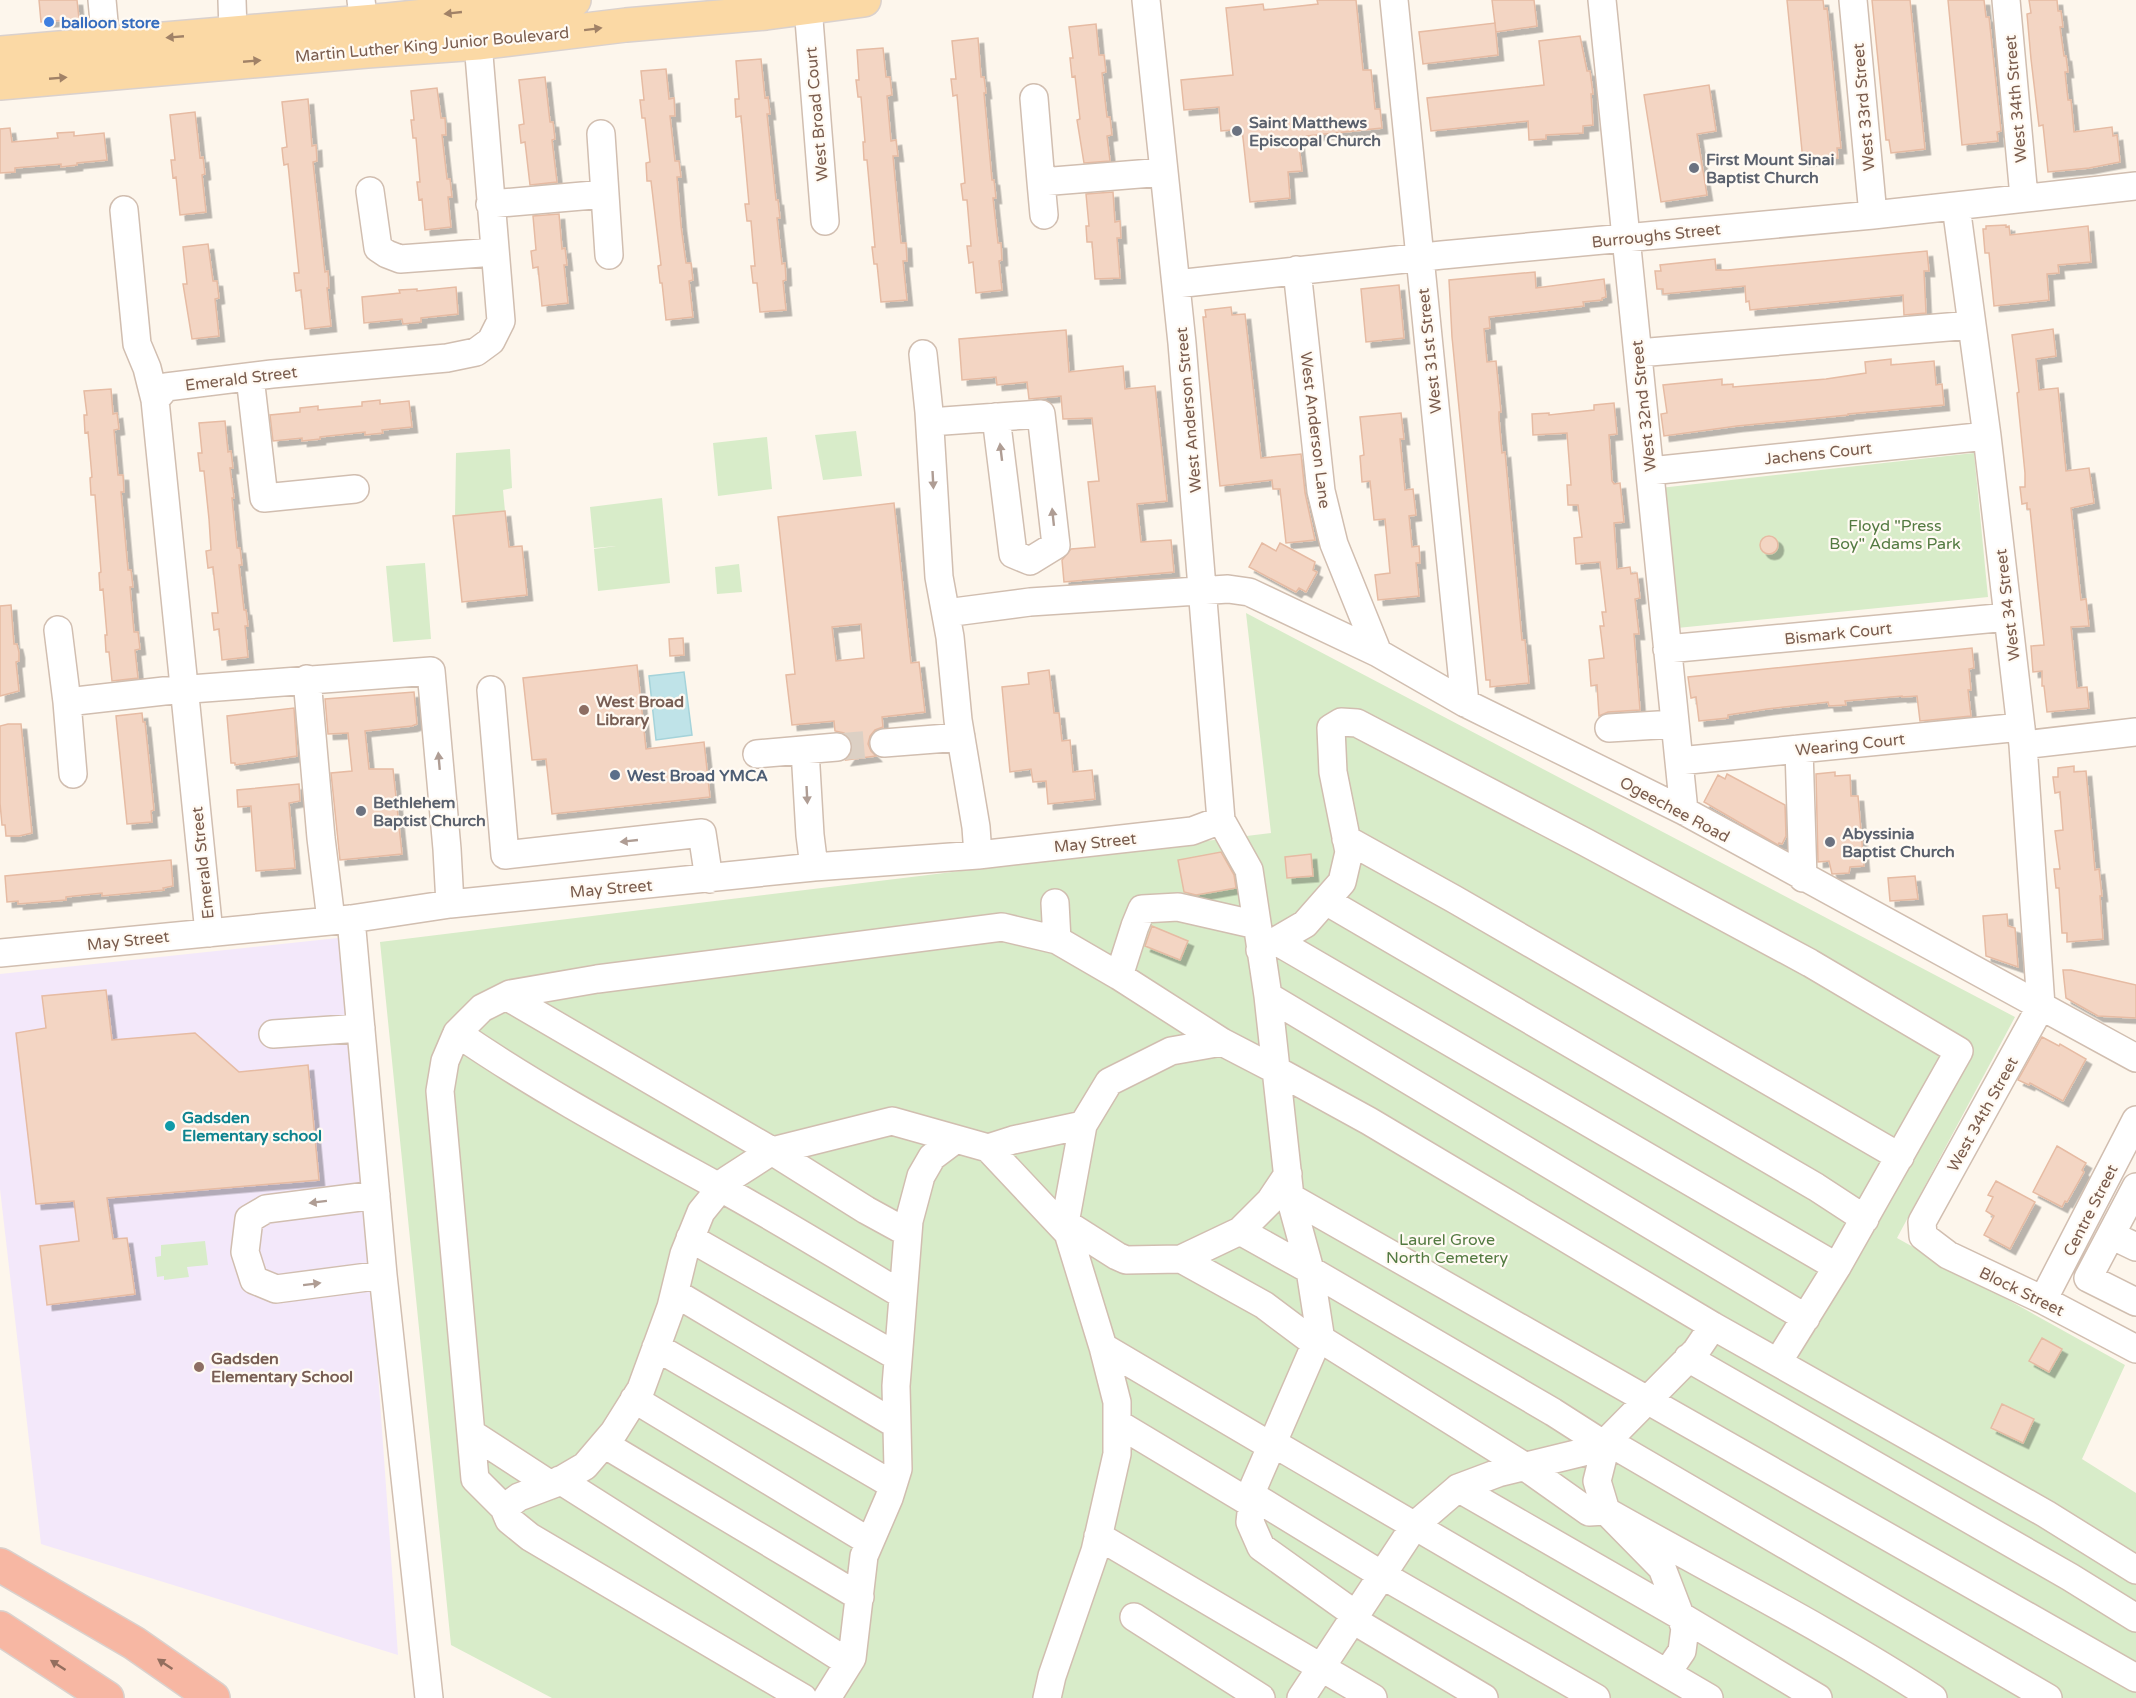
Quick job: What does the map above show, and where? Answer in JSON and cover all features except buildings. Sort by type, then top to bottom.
[{"type":"highway","points":[[0,1565],[134,1642],[213,1698]]},
{"type":"highway","points":[[0,1628],[106,1698]]},
{"type":"main road","name":"Martin Luther King Junior Boulevard","points":[[0,83],[489,4],[574,0]]},
{"type":"main road","name":"Martin Luther King Junior Boulevard","points":[[0,53],[233,32],[364,24],[478,43],[626,25],[766,13],[864,0]]},
{"type":"street","points":[[102,0],[106,44]]},
{"type":"street","points":[[232,0],[233,32]]},
{"type":"street","name":"West Anderson Street","points":[[1146,0],[1176,284],[1204,592],[1221,820]]},
{"type":"street","name":"West 31st Street","points":[[1394,0],[1465,703]]},
{"type":"street","name":"West 32nd Street","points":[[1602,0],[1684,811]]},
{"type":"street","name":"West 33rd Street","points":[[1853,0],[1873,214]]},
{"type":"street","name":"West 34th Street","points":[[2006,0],[2024,197]]},
{"type":"street","name":"West Broad Court","points":[[808,7],[825,221]]},
{"type":"street","name":"Emerald Street","points":[[209,933],[155,400],[166,387],[447,358],[476,352],[491,341],[501,321],[478,43]]},
{"type":"street","points":[[1034,98],[1044,215]]},
{"type":"street","points":[[601,134],[609,255]]},
{"type":"street","points":[[1041,182],[1164,172]]},
{"type":"street","name":"Burroughs Street","points":[[1176,284],[1420,257],[1956,206],[2136,186]]},
{"type":"street","points":[[370,191],[378,248],[387,254],[400,258],[495,252]]},
{"type":"street","points":[[490,204],[605,194]]},
{"type":"street","name":"West 34 Street","points":[[1956,206],[1987,436],[2022,736],[2041,1006]]},
{"type":"street","points":[[124,210],[137,344],[147,368],[155,400]]},
{"type":"street","name":"West Anderson Lane","points":[[1297,270],[1321,491],[1334,544],[1378,653]]},
{"type":"street","points":[[1638,353],[1972,325]]},
{"type":"street","points":[[923,354],[930,422],[939,577],[946,613],[960,737],[976,827],[978,855]]},
{"type":"street","points":[[250,377],[264,498],[355,489]]},
{"type":"street","points":[[930,422],[1041,414],[1056,545],[1030,561]]},
{"type":"street","points":[[996,417],[1013,554],[1030,561]]},
{"type":"street","name":"Jachens Court","points":[[1650,471],[1987,436]]},
{"type":"street","points":[[1030,561],[1030,602]]},
{"type":"street","name":"Ogeechee Road","points":[[946,613],[1030,602],[1228,589],[1249,592],[1378,653],[1465,703],[1684,811],[2136,1058]]},
{"type":"street","name":"Bismark Court","points":[[1667,649],[2008,616]]},
{"type":"street","points":[[58,630],[73,774]]},
{"type":"street","points":[[67,702],[317,678],[431,671],[449,893]]},
{"type":"street","points":[[317,678],[321,838],[341,919],[361,1028],[384,1275],[429,1698]]},
{"type":"street","points":[[491,690],[505,855],[702,833],[709,879]]},
{"type":"street","points":[[1265,939],[1305,924],[1342,882],[1348,852],[1333,772],[1331,728],[1341,722],[1357,723],[1810,963],[1959,1051],[1865,1220],[1778,1362]]},
{"type":"street","points":[[1609,728],[1675,724]]},
{"type":"street","name":"Wearing Court","points":[[1679,760],[1799,749],[2136,732]]},
{"type":"street","points":[[884,743],[960,737]]},
{"type":"street","points":[[757,754],[837,747]]},
{"type":"street","points":[[1799,749],[1803,878]]},
{"type":"street","points":[[805,750],[810,841],[814,867]]},
{"type":"street","points":[[1221,820],[1248,870],[1265,939],[1268,996],[1289,1185],[1310,1270],[1320,1334],[1254,1486],[1250,1522],[1261,1547],[1354,1617],[1484,1698]]},
{"type":"street","name":"May Street","points":[[0,953],[341,919],[449,893],[512,898],[814,867],[978,855],[1192,831],[1221,820]]},
{"type":"street","points":[[1346,839],[1900,1157]]},
{"type":"street","points":[[512,898],[514,854]]},
{"type":"street","points":[[1326,901],[1816,1187],[1865,1220]]},
{"type":"street","points":[[1055,903],[1058,940]]},
{"type":"street","points":[[1119,976],[1142,909],[1178,907],[1265,939],[1837,1267]]},
{"type":"street","points":[[803,1698],[530,1537],[509,1520],[504,1508],[475,1479],[440,1091],[446,1061],[456,1033],[482,1008],[506,996],[597,979],[1002,927],[1058,940],[1222,1042],[1378,1127],[1713,1326],[2046,1514],[2136,1570]]},
{"type":"street","points":[[506,996],[908,1233]]},
{"type":"street","points":[[1268,996],[1806,1318]]},
{"type":"street","name":"West 34th Street","points":[[1922,1222],[2041,1006]]},
{"type":"street","points":[[273,1034],[361,1028]]},
{"type":"street","points":[[456,1033],[493,1058],[639,1144],[720,1188],[903,1295]]},
{"type":"street","points":[[1047,1698],[1052,1676],[1098,1536],[1117,1454],[1117,1402],[1103,1347],[1066,1227],[1083,1125],[1109,1082],[1171,1051],[1222,1042]]},
{"type":"street","name":"Centre Street","points":[[2043,1300],[2136,1120]]},
{"type":"street","points":[[504,1508],[519,1497],[556,1483],[585,1466],[604,1444],[641,1389],[675,1293],[684,1254],[701,1212],[727,1180],[772,1151],[892,1121],[988,1148],[1066,1227],[1126,1260],[1181,1259],[1240,1231],[1289,1185]]},
{"type":"street","points":[[988,1148],[1013,1140],[1083,1125]]},
{"type":"street","points":[[827,1698],[852,1658],[864,1556],[898,1469],[898,1357],[908,1233],[921,1176],[932,1157],[956,1139]]},
{"type":"street","points":[[1289,1185],[1647,1400],[2136,1678]]},
{"type":"street","points":[[2136,1187],[2088,1278],[2136,1302]]},
{"type":"street","points":[[376,1195],[266,1209],[249,1219],[245,1252],[254,1280],[276,1289],[384,1275]]},
{"type":"street","name":"Block Street","points":[[1922,1222],[1923,1236],[1948,1255],[2043,1300],[2136,1349]]},
{"type":"street","points":[[1240,1231],[2048,1698]]},
{"type":"street","points":[[2111,1235],[2136,1247]]},
{"type":"street","points":[[690,1238],[898,1357]]},
{"type":"street","points":[[2068,1252],[2095,1264]]},
{"type":"street","points":[[1181,1259],[1264,1305],[1317,1341],[1524,1466],[1589,1512],[1606,1511],[1703,1563],[1852,1648],[1933,1698]]},
{"type":"street","points":[[675,1293],[897,1425]]},
{"type":"street","points":[[1301,1698],[1415,1525],[1458,1488],[1498,1473],[1600,1448],[1688,1358],[1713,1326]]},
{"type":"street","points":[[656,1347],[893,1485]]},
{"type":"street","points":[[1103,1347],[1394,1516],[1415,1525],[1709,1698]]},
{"type":"street","points":[[1688,1358],[2070,1577],[2136,1618]]},
{"type":"street","points":[[634,1399],[870,1542]]},
{"type":"street","points":[[1117,1423],[1596,1698]]},
{"type":"street","points":[[471,1433],[849,1663]]},
{"type":"street","points":[[1605,1443],[1598,1481],[1606,1511],[1662,1569],[1685,1628],[1682,1651],[1667,1673]]},
{"type":"street","points":[[604,1444],[860,1598]]},
{"type":"street","points":[[1458,1488],[1818,1698]]},
{"type":"street","points":[[1098,1536],[1372,1698]]},
{"type":"street","points":[[1134,1617],[1261,1698]]},
{"type":"shaded area","name":"Gadsden Elementary School","points":[[347,937],[398,1655],[41,1544],[0,1189],[0,974]]},
{"type":"green space","points":[[856,431],[862,476],[823,480],[815,435]]},
{"type":"green space","points":[[767,437],[772,489],[718,496],[713,443]]},
{"type":"green space","points":[[510,449],[512,488],[503,490],[505,511],[455,516],[456,453]]},
{"type":"green space","name":"Floyd \"Press Boy\" Adams Park","points":[[1974,453],[1988,597],[1677,628],[1660,488]]},
{"type":"green space","points":[[662,498],[670,583],[598,591],[594,549],[616,546],[594,548],[590,507]]},
{"type":"green space","points":[[425,563],[431,639],[393,642],[386,566]]},
{"type":"green space","points":[[739,564],[742,592],[717,594],[715,567]]},
{"type":"green space","name":"Laurel Grove North Cemetery","points":[[1246,613],[2015,1017],[1897,1238],[2125,1365],[2082,1459],[2136,1493],[2136,1698],[552,1698],[451,1645],[380,942],[1271,833]]},
{"type":"green space","points":[[205,1241],[208,1265],[187,1267],[189,1277],[164,1280],[164,1276],[157,1277],[155,1257],[161,1256],[161,1245]]},
{"type":"water","points":[[684,672],[692,735],[656,740],[649,676]]},
{"type":"tunnel","points":[[837,747],[884,743]]},
{"type":"place","name":"balloon store","points":[[49,22]]},
{"type":"place","name":"Saint Matthews Episcopal Church","points":[[1237,131]]},
{"type":"place","name":"First Mount Sinai Baptist Church","points":[[1694,168]]},
{"type":"place","name":"West Broad Library","points":[[584,710]]},
{"type":"place","name":"West Broad YMCA","points":[[615,775]]},
{"type":"place","name":"Bethlehem Baptist Church","points":[[361,811]]},
{"type":"place","name":"Abyssinia Baptist Church","points":[[1830,842]]},
{"type":"place","name":"Gadsden Elementary school","points":[[170,1126]]},
{"type":"place","name":"Gadsden Elementary School","points":[[199,1367]]}]
